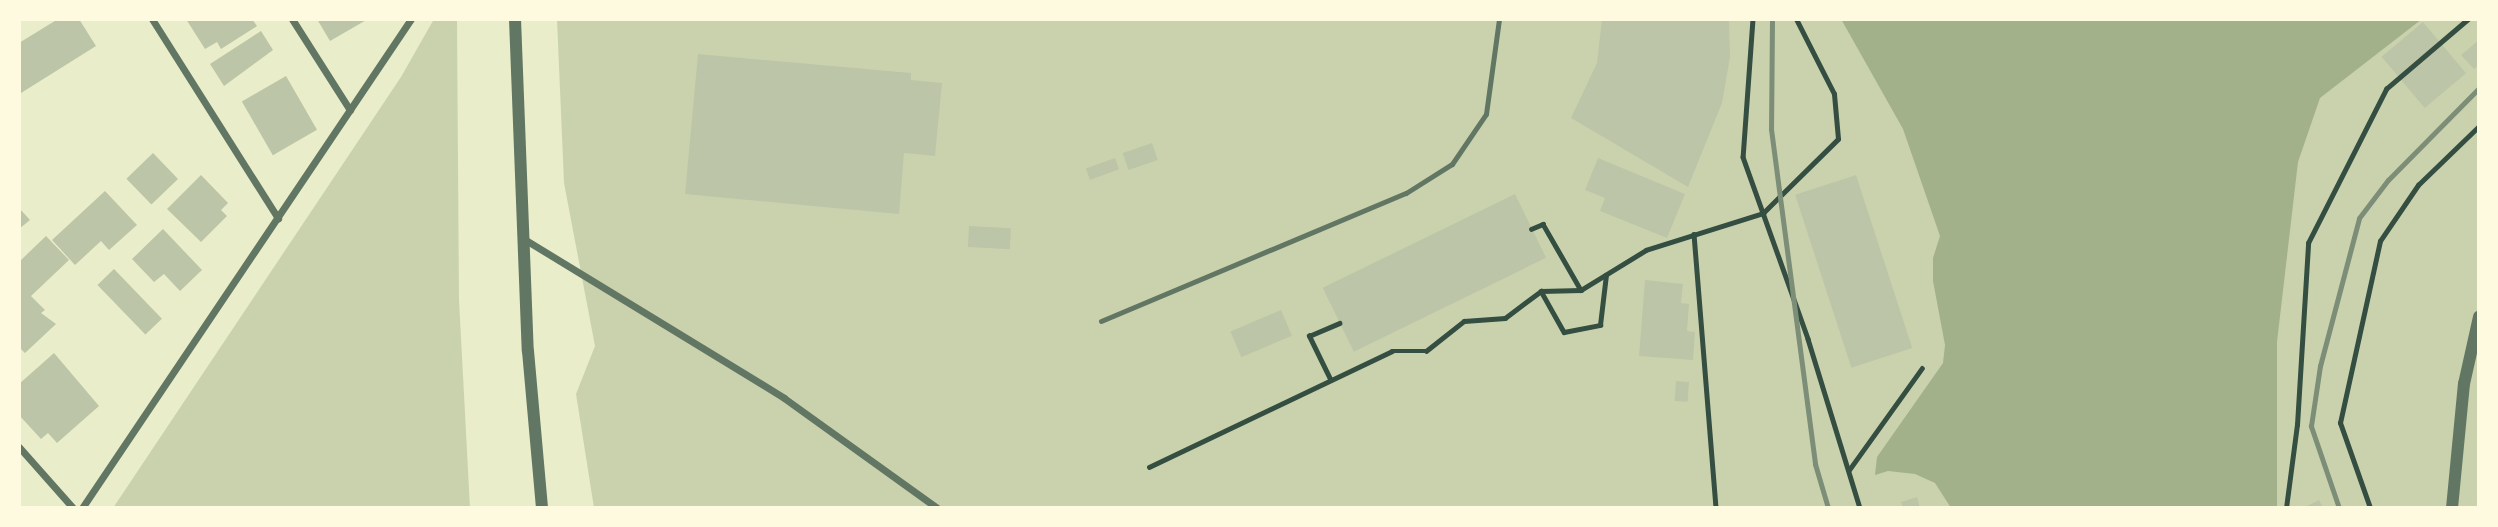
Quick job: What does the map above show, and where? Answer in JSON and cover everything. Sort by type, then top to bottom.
[{"type":"street","points":[[152,19],[278,218]]},
{"type":"street","points":[[292,19],[349,110]]},
{"type":"street","points":[[82,508],[411,19]]},
{"type":"street","points":[[515,19],[523,238],[542,508]]},
{"type":"street","points":[[523,238],[784,398],[937,508]]},
{"type":"street","points":[[2452,508],[2464,384],[2479,317]]},
{"type":"street","points":[[19,447],[73,508]]},
{"type":"lane","points":[[1101,321],[1406,193],[1452,164],[1486,114],[1499,19]]},
{"type":"path","points":[[1753,19],[1743,157],[1860,508]]},
{"type":"path","points":[[1149,467],[1392,351],[1426,351],[1464,321],[1505,318],[1541,291],[1581,290],[1646,250],[1763,213],[1838,139],[1834,94],[1796,19]]},
{"type":"path","points":[[2286,508],[2297,425],[2308,243],[2386,89],[2468,19]]},
{"type":"path","points":[[2370,508],[2340,423],[2380,241],[2418,185],[2479,126]]},
{"type":"path","points":[[1531,229],[1543,224],[1581,290]]},
{"type":"path","points":[[1694,234],[1716,508]]},
{"type":"path","points":[[1541,291],[1564,332],[1600,325],[1607,274]]},
{"type":"path","points":[[1330,379],[1309,336],[1339,323]]},
{"type":"path","points":[[1849,471],[1922,368]]},
{"type":"shaded area","points":[[434,19],[457,19],[459,300],[470,508],[113,508],[401,77]]},
{"type":"shaded area","points":[[557,19],[2479,19],[2479,508],[594,508],[576,394],[595,346],[564,183]]},
{"type":"shaded area","points":[[1841,19],[2422,19],[2320,98],[2298,162],[2277,342],[2277,508],[1951,508],[1935,483],[1915,474],[1888,471],[1875,475],[1877,457],[1943,363],[1945,345],[1933,281],[1933,258],[1940,236],[1903,129]]},
{"type":"building","points":[[58,19],[79,19],[96,46],[21,93],[19,43]]},
{"type":"building","points":[[186,19],[252,19],[257,26],[221,49],[217,42],[205,49]]},
{"type":"building","points":[[317,19],[368,19],[330,41]]},
{"type":"building","points":[[1602,19],[1729,19],[1730,57],[1722,103],[1688,187],[1571,118],[1597,63]]},
{"type":"building","points":[[2423,22],[2466,73],[2425,108],[2382,57]]},
{"type":"building","points":[[261,31],[273,50],[224,86],[210,64]]},
{"type":"building","points":[[2479,40],[2479,65],[2474,69],[2461,55]]},
{"type":"building","points":[[698,54],[911,73],[911,80],[942,83],[935,156],[904,153],[899,214],[685,194]]},
{"type":"building","points":[[286,76],[317,130],[273,155],[242,102]]},
{"type":"building","points":[[1152,143],[1158,160],[1129,170],[1123,153]]},
{"type":"building","points":[[153,153],[178,179],[151,205],[126,179]]},
{"type":"building","points":[[1115,158],[1119,169],[1090,180],[1086,169]]},
{"type":"building","points":[[1598,158],[1685,194],[1667,238],[1600,211],[1605,198],[1585,190]]},
{"type":"building","points":[[201,175],[228,203],[221,210],[227,216],[201,242],[167,209]]},
{"type":"building","points":[[1856,175],[1912,348],[1851,368],[1795,195]]},
{"type":"building","points":[[105,191],[137,225],[109,250],[101,241],[75,265],[52,240]]},
{"type":"building","points":[[1515,194],[1546,258],[1354,352],[1323,288]]},
{"type":"building","points":[[19,208],[30,220],[19,229]]},
{"type":"building","points":[[969,226],[1011,228],[1010,249],[968,247]]},
{"type":"building","points":[[163,229],[202,270],[180,291],[164,274],[154,282],[132,259]]},
{"type":"building","points":[[46,236],[69,260],[31,296],[45,310],[41,313],[56,324],[25,353],[19,347],[19,262]]},
{"type":"building","points":[[114,269],[162,319],[145,335],[97,285]]},
{"type":"building","points":[[1645,280],[1683,284],[1681,303],[1689,304],[1687,331],[1695,332],[1693,360],[1639,356]]},
{"type":"building","points":[[1281,310],[1292,336],[1241,357],[1230,331]]},
{"type":"building","points":[[54,353],[99,406],[57,443],[48,433],[41,439],[19,415],[19,384]]},
{"type":"building","points":[[1676,381],[1689,382],[1688,402],[1675,401]]},
{"type":"building","points":[[1917,497],[1920,508],[1903,508],[1901,502]]},
{"type":"building","points":[[2319,500],[2323,508],[2303,508]]},
{"type":"railway","points":[[1772,19],[1771,129],[1815,464],[1828,508]]},
{"type":"railway","points":[[2339,508],[2311,426],[2320,366],[2359,218],[2388,180],[2479,88]]}]
